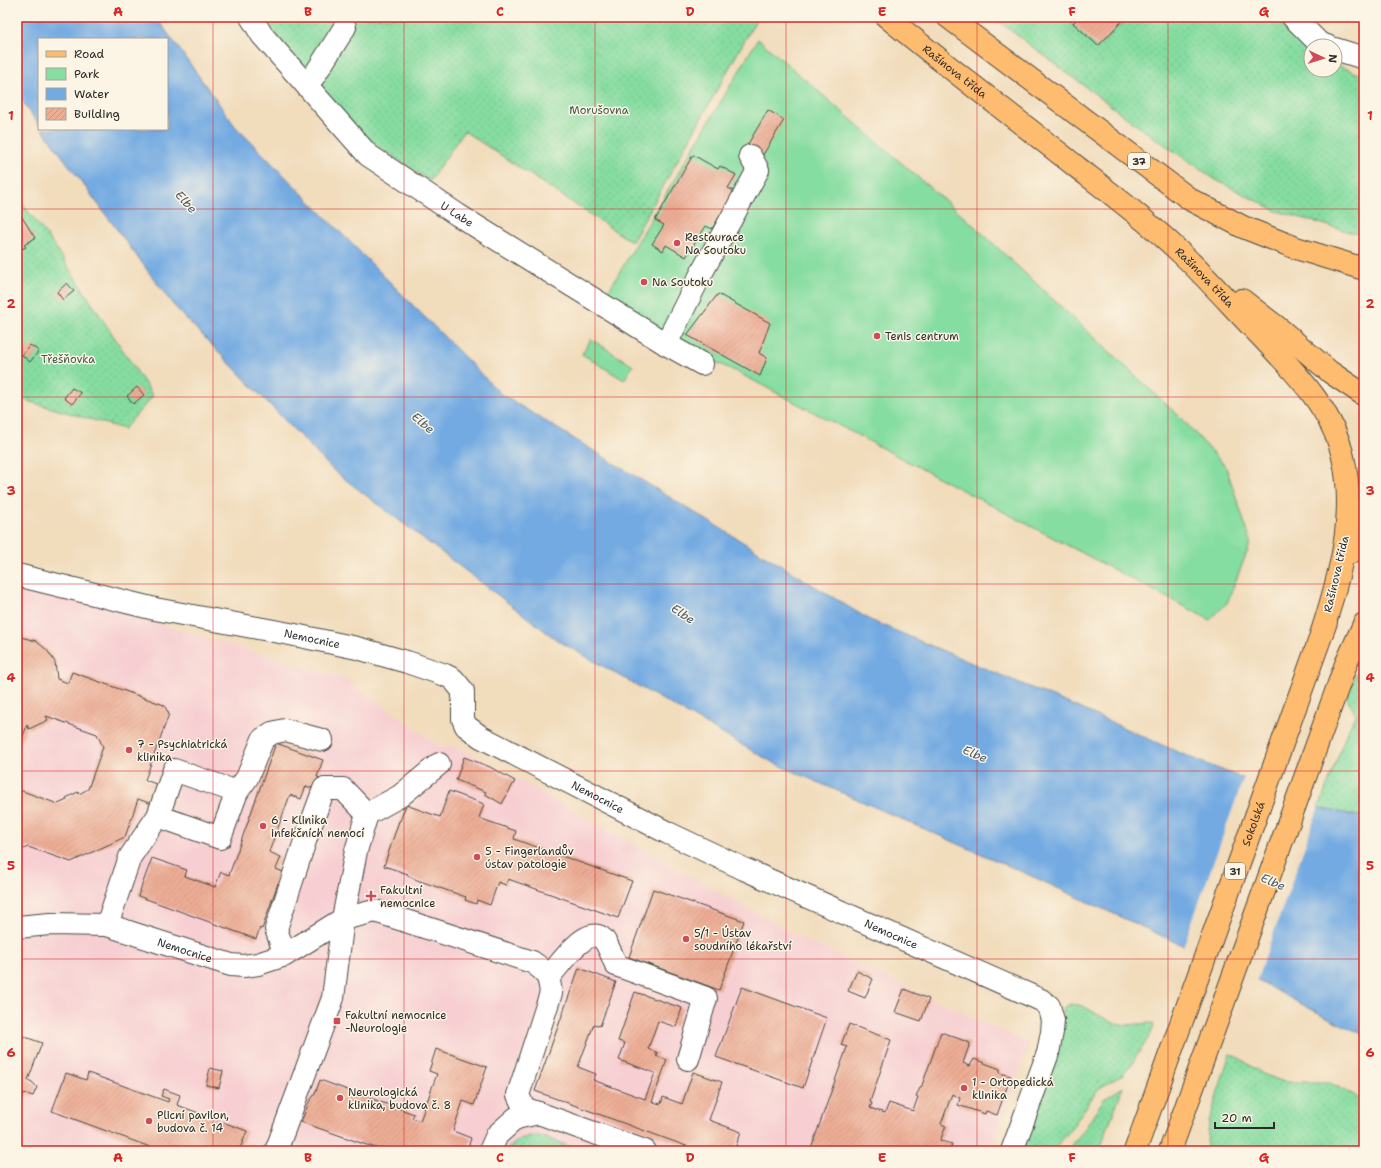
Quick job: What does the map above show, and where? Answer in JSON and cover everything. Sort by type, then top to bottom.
[{"type":"main road","name":"Rašínova třída","points":[[887,17],[1133,212],[1184,255],[1290,367],[1319,404],[1338,439],[1343,456],[1346,473],[1347,516],[1342,561],[1321,635]]},
{"type":"main road","name":"37","points":[[948,17],[1190,200],[1243,227],[1296,248],[1360,267]]},
{"type":"main road","points":[[1184,255],[1330,372],[1364,395]]},
{"type":"main road","name":"Sokolská","points":[[1135,1151],[1188,1000],[1364,520]]},
{"type":"main road","points":[[1170,1151],[1346,664],[1364,609]]},
{"type":"main road","points":[[1346,664],[1364,624]]},
{"type":"street","name":"U Labe","points":[[251,17],[262,35],[368,155],[458,215],[666,344],[702,364]]},
{"type":"street","points":[[1292,17],[1314,38]]},
{"type":"street","points":[[314,76],[345,27]]},
{"type":"street","points":[[1343,52],[1364,58]]},
{"type":"street","points":[[666,344],[702,272],[758,170],[750,156]]},
{"type":"street","name":"Nemocnice","points":[[17,575],[154,609],[357,648],[407,662],[445,675],[453,679],[463,691],[463,719],[466,726],[481,738],[668,833],[744,869],[1041,1000],[1048,1006],[1053,1020],[1048,1053],[1012,1151]]},
{"type":"street","points":[[158,816],[220,838],[237,792],[248,778],[263,739],[272,733],[285,730],[322,740]]},
{"type":"street","points":[[276,1151],[333,998],[343,919],[356,851],[367,814],[400,796],[439,764]]},
{"type":"street","points":[[106,924],[130,857],[158,816],[174,770],[237,792]]},
{"type":"street","points":[[285,955],[276,929],[324,789],[343,789],[367,814]]},
{"type":"street","name":"Nemocnice","points":[[17,927],[50,924],[106,924],[231,965],[244,966],[258,964],[285,955],[343,919],[375,911],[532,962],[542,969],[549,977]]},
{"type":"street","points":[[645,1151],[524,1108],[518,1096],[551,993],[549,977],[577,944],[588,937],[598,936],[604,940],[616,965],[706,998],[688,1059]]},
{"type":"street","points":[[490,1151],[497,1135],[516,1118],[539,1113]]},
{"type":"shaded area","name":"Fakultní nemocnice","points":[[17,584],[64,595],[345,679],[437,745],[464,749],[795,935],[1029,1044],[990,1151],[17,1151]]},
{"type":"green space","name":"Morušovna","points":[[261,17],[752,17],[756,20],[632,242],[464,131],[430,181],[365,138]]},
{"type":"green space","points":[[993,17],[1065,17],[1097,48],[1128,17],[1276,17],[1303,43],[1303,78],[1343,78],[1343,67],[1364,76],[1364,236],[1277,211],[1216,180],[1139,127]]},
{"type":"green space","name":"Tenis centrum","points":[[758,39],[972,224],[1181,418],[1226,467],[1251,542],[1227,603],[1210,620],[735,371],[673,343],[603,300]]},
{"type":"green space","name":"Třešňovka","points":[[17,197],[51,241],[153,396],[124,429],[17,398]]},
{"type":"green space","points":[[591,339],[633,366],[624,380],[582,354]]},
{"type":"green space","points":[[1364,657],[1364,817],[1319,808],[1346,734],[1356,715],[1346,696]]},
{"type":"green space","points":[[1072,1004],[1083,1006],[1111,1022],[1126,1025],[1152,1023],[1154,1024],[1151,1034],[1131,1065],[1122,1075],[1098,1089],[1071,1129],[1053,1151],[1021,1151],[1060,1039],[1064,1008]]},
{"type":"green space","points":[[1231,1054],[1263,1074],[1284,1082],[1328,1082],[1364,1100],[1364,1151],[1206,1151],[1209,1122],[1229,1056]]},
{"type":"green space","points":[[1123,1087],[1099,1151],[1067,1151],[1084,1130],[1104,1099]]},
{"type":"green space","points":[[530,1136],[540,1136],[580,1150],[505,1151],[520,1139]]},
{"type":"water","name":"Elbe","points":[[17,17],[156,17],[235,126],[501,394],[870,620],[1079,708],[1196,760],[1319,808],[1364,817],[1364,1035],[1326,1017],[1256,980],[1184,946],[1029,875],[772,762],[557,640],[334,471],[174,306],[43,130],[168,130],[168,38],[38,38],[38,124],[17,94]]},
{"type":"pier","points":[[1244,777],[1319,806],[1256,982],[1183,947]]},
{"type":"building","points":[[1079,17],[1126,17],[1098,46],[1073,23]]},
{"type":"building","points":[[768,110],[784,120],[761,158],[745,149]]},
{"type":"building","points":[[693,155],[718,169],[720,166],[736,175],[728,188],[734,191],[712,229],[706,226],[686,257],[666,245],[663,251],[652,244],[664,225],[655,220]]},
{"type":"building","points":[[17,209],[35,238],[24,245],[26,247],[22,249],[19,244],[17,246]]},
{"type":"building","points":[[67,283],[74,291],[63,300],[57,292]]},
{"type":"building","points":[[718,294],[770,323],[759,353],[767,358],[760,376],[687,335]]},
{"type":"building","points":[[30,345],[39,351],[30,362],[22,355]]},
{"type":"building","points":[[137,387],[144,395],[133,404],[127,396]]},
{"type":"building","points":[[72,388],[81,393],[72,404],[64,398]]},
{"type":"building","name":"7 - Psychiatrická klinika","points":[[17,636],[36,641],[47,650],[55,662],[57,679],[68,683],[72,672],[164,705],[169,714],[145,780],[159,785],[152,804],[138,799],[125,837],[71,862],[28,847],[17,852],[17,789],[58,804],[67,800],[66,798],[78,792],[79,794],[88,789],[103,747],[97,734],[46,716],[48,720],[29,729],[27,725],[17,753]]},
{"type":"building","name":"6 - Klinika infekčních nemocí","points":[[276,743],[323,760],[317,777],[321,778],[317,790],[306,786],[301,799],[290,795],[269,852],[281,857],[276,869],[286,873],[282,885],[278,883],[262,929],[260,928],[256,939],[138,896],[152,858],[187,870],[185,876],[215,887],[221,872],[229,875]]},
{"type":"building","points":[[464,757],[490,767],[515,781],[502,804],[485,794],[486,792],[456,780]]},
{"type":"building","name":"5 - Fingerlandův ústav patologie","points":[[449,791],[484,804],[479,818],[516,831],[514,839],[632,881],[618,918],[508,879],[506,885],[498,882],[490,905],[477,900],[476,904],[465,900],[466,897],[417,880],[407,875],[408,874],[384,866],[406,805],[440,817]]},
{"type":"building","name":"5/1 - Ústav soudního lékařství","points":[[653,889],[744,921],[719,990],[629,957]]},
{"type":"building","points":[[579,968],[616,982],[600,1026],[594,1024],[578,1067],[596,1074],[593,1080],[645,1099],[655,1073],[619,1060],[625,1043],[618,1041],[635,992],[682,1008],[676,1027],[658,1021],[648,1049],[658,1053],[656,1056],[667,1060],[652,1102],[661,1104],[663,1097],[682,1104],[693,1072],[722,1082],[709,1120],[741,1132],[734,1151],[700,1151],[535,1091]]},
{"type":"building","points":[[857,971],[873,979],[865,998],[848,991]]},
{"type":"building","points":[[742,987],[827,1018],[803,1088],[716,1057]]},
{"type":"building","points":[[904,989],[929,999],[921,1021],[895,1012]]},
{"type":"building","name":"1 - Ortopedická klinika","points":[[849,1024],[891,1040],[870,1102],[872,1103],[870,1108],[885,1113],[889,1103],[913,1111],[918,1097],[916,1096],[921,1088],[941,1032],[970,1043],[963,1063],[970,1066],[974,1059],[1000,1069],[1000,1073],[1011,1076],[997,1115],[986,1111],[985,1114],[958,1105],[960,1098],[952,1094],[941,1124],[946,1126],[940,1141],[952,1144],[950,1151],[810,1151],[847,1047],[841,1045]]},
{"type":"building","points":[[17,1034],[42,1043],[28,1080],[37,1087],[33,1096],[24,1093],[17,1110]]},
{"type":"building","name":"Neurologická klinika, budova č. 8","points":[[436,1049],[487,1067],[474,1105],[463,1101],[453,1131],[471,1138],[467,1151],[384,1151],[301,1122],[309,1102],[315,1094],[320,1080],[414,1114],[412,1118],[420,1121],[437,1074],[429,1071]]},
{"type":"building","points":[[210,1068],[223,1071],[219,1088],[206,1085]]},
{"type":"building","name":"Plicní pavilon, budova č. 14","points":[[66,1073],[86,1080],[88,1073],[168,1102],[169,1099],[161,1096],[164,1089],[180,1095],[177,1105],[247,1131],[239,1151],[161,1151],[52,1111]]},
{"type":"place","name":"Restaurace Na Soutoku","points":[[677,243]]},
{"type":"place","name":"Na Soutoku","points":[[644,282]]},
{"type":"place","name":"Tenis centrum","points":[[877,336]]},
{"type":"place","name":"7 - Psychiatrická klinika","points":[[129,750]]},
{"type":"place","name":"6 - Klinika infekčních nemocí","points":[[263,826]]},
{"type":"place","name":"5 - Fingerlandův ústav patologie","points":[[477,857]]},
{"type":"place","name":"Fakultní nemocnice","points":[[371,896]]},
{"type":"place","name":"5/1 - Ústav soudního lékařství","points":[[686,939]]},
{"type":"place","name":"Fakultní nemocnice -Neurologie","points":[[337,1021]]},
{"type":"place","name":"1 - Ortopedická klinika","points":[[964,1088]]},
{"type":"place","name":"Neurologická klinika, budova č. 8","points":[[340,1098]]},
{"type":"place","name":"Plicní pavilon, budova č. 14","points":[[149,1121]]}]
